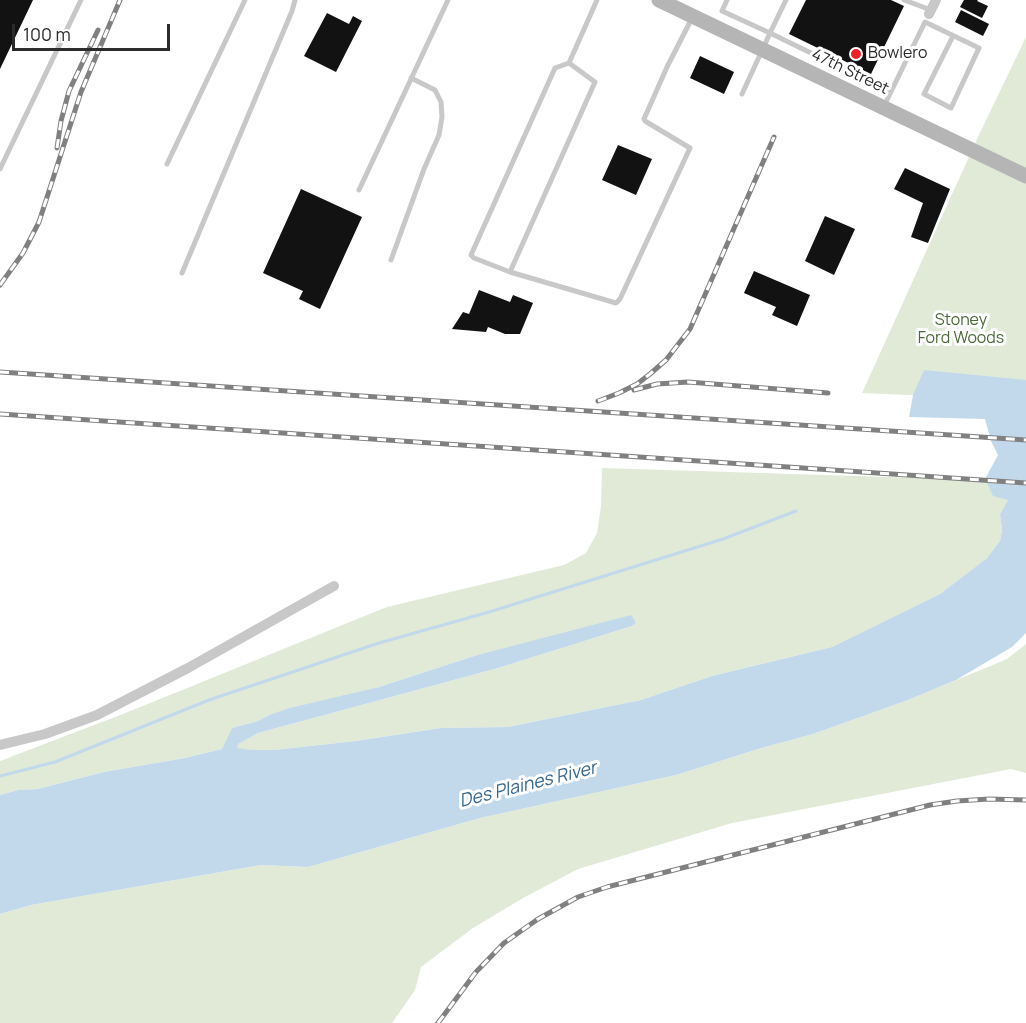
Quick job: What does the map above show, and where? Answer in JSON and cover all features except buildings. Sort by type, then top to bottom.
[{"type":"main road","name":"47th Street","points":[[659,0],[1026,176]]},
{"type":"street","points":[[0,745],[45,734],[97,715],[188,668],[334,586]]},
{"type":"lane","points":[[0,169],[81,0]]},
{"type":"lane","points":[[167,164],[245,0]]},
{"type":"lane","points":[[182,273],[292,12],[295,0]]},
{"type":"lane","points":[[358,190],[448,0]]},
{"type":"lane","points":[[597,0],[569,63],[555,68],[471,255],[510,272],[616,303],[619,302],[690,148],[644,119],[693,16]]},
{"type":"lane","points":[[727,0],[722,11],[891,92]]},
{"type":"lane","points":[[742,94],[786,0]]},
{"type":"lane","points":[[904,0],[932,8]]},
{"type":"lane","points":[[731,35],[739,19]]},
{"type":"lane","points":[[883,108],[925,22],[979,48],[951,108],[924,94],[953,36]]},
{"type":"lane","points":[[510,272],[596,82],[569,63]]},
{"type":"lane","points":[[391,260],[424,169],[439,135],[442,117],[441,102],[435,90],[411,78]]},
{"type":"green space","name":"Stoney Ford Woods","points":[[1026,37],[1026,400],[862,393],[978,137]]},
{"type":"green space","points":[[602,468],[1015,481],[1000,514],[1002,530],[1000,541],[987,558],[940,594],[832,647],[712,676],[641,700],[508,727],[441,728],[274,750],[237,749],[237,744],[258,733],[498,668],[636,623],[474,656],[379,687],[269,715],[258,721],[232,728],[222,749],[104,772],[38,789],[18,790],[0,795],[0,761],[123,714],[387,607],[564,565],[586,553],[597,533],[601,506]]},
{"type":"green space","points":[[1026,644],[1026,773],[1011,769],[732,823],[578,869],[473,928],[421,967],[415,990],[392,1023],[0,1023],[0,914],[31,905],[261,865],[308,867],[480,818],[676,775],[813,734],[908,700],[1007,659]]},
{"type":"water","name":"Des Plaines River","points":[[924,370],[1026,380],[1026,633],[1012,647],[956,680],[813,734],[676,775],[480,818],[308,867],[261,865],[31,905],[0,914],[0,795],[18,790],[38,789],[104,772],[222,749],[232,728],[258,721],[290,708],[379,687],[474,656],[631,615],[636,623],[632,626],[498,668],[258,733],[238,744],[237,748],[274,750],[441,728],[508,727],[641,700],[712,676],[832,647],[940,594],[987,558],[1000,541],[1002,530],[1000,514],[1008,500],[993,496],[985,479],[998,455],[991,441],[985,419],[909,417],[913,395]]},
{"type":"waterway","points":[[0,776],[55,762],[209,700],[379,643],[489,612],[723,539],[796,511]]},
{"type":"railway","points":[[0,285],[23,253],[39,222],[81,92],[120,0]]},
{"type":"railway","points":[[57,148],[69,91],[98,30]]},
{"type":"railway","points":[[598,401],[637,384],[650,374],[666,360],[690,329],[774,137]]},
{"type":"railway","points":[[0,372],[1026,440]]},
{"type":"railway","points":[[634,390],[657,384],[688,382],[828,393]]},
{"type":"railway","points":[[0,414],[1026,483]]},
{"type":"railway","points":[[438,1023],[476,972],[504,943],[538,919],[578,897],[607,887],[930,805],[989,799],[1026,800]]},
{"type":"place","name":"Bowlero","points":[[856,54]]}]
